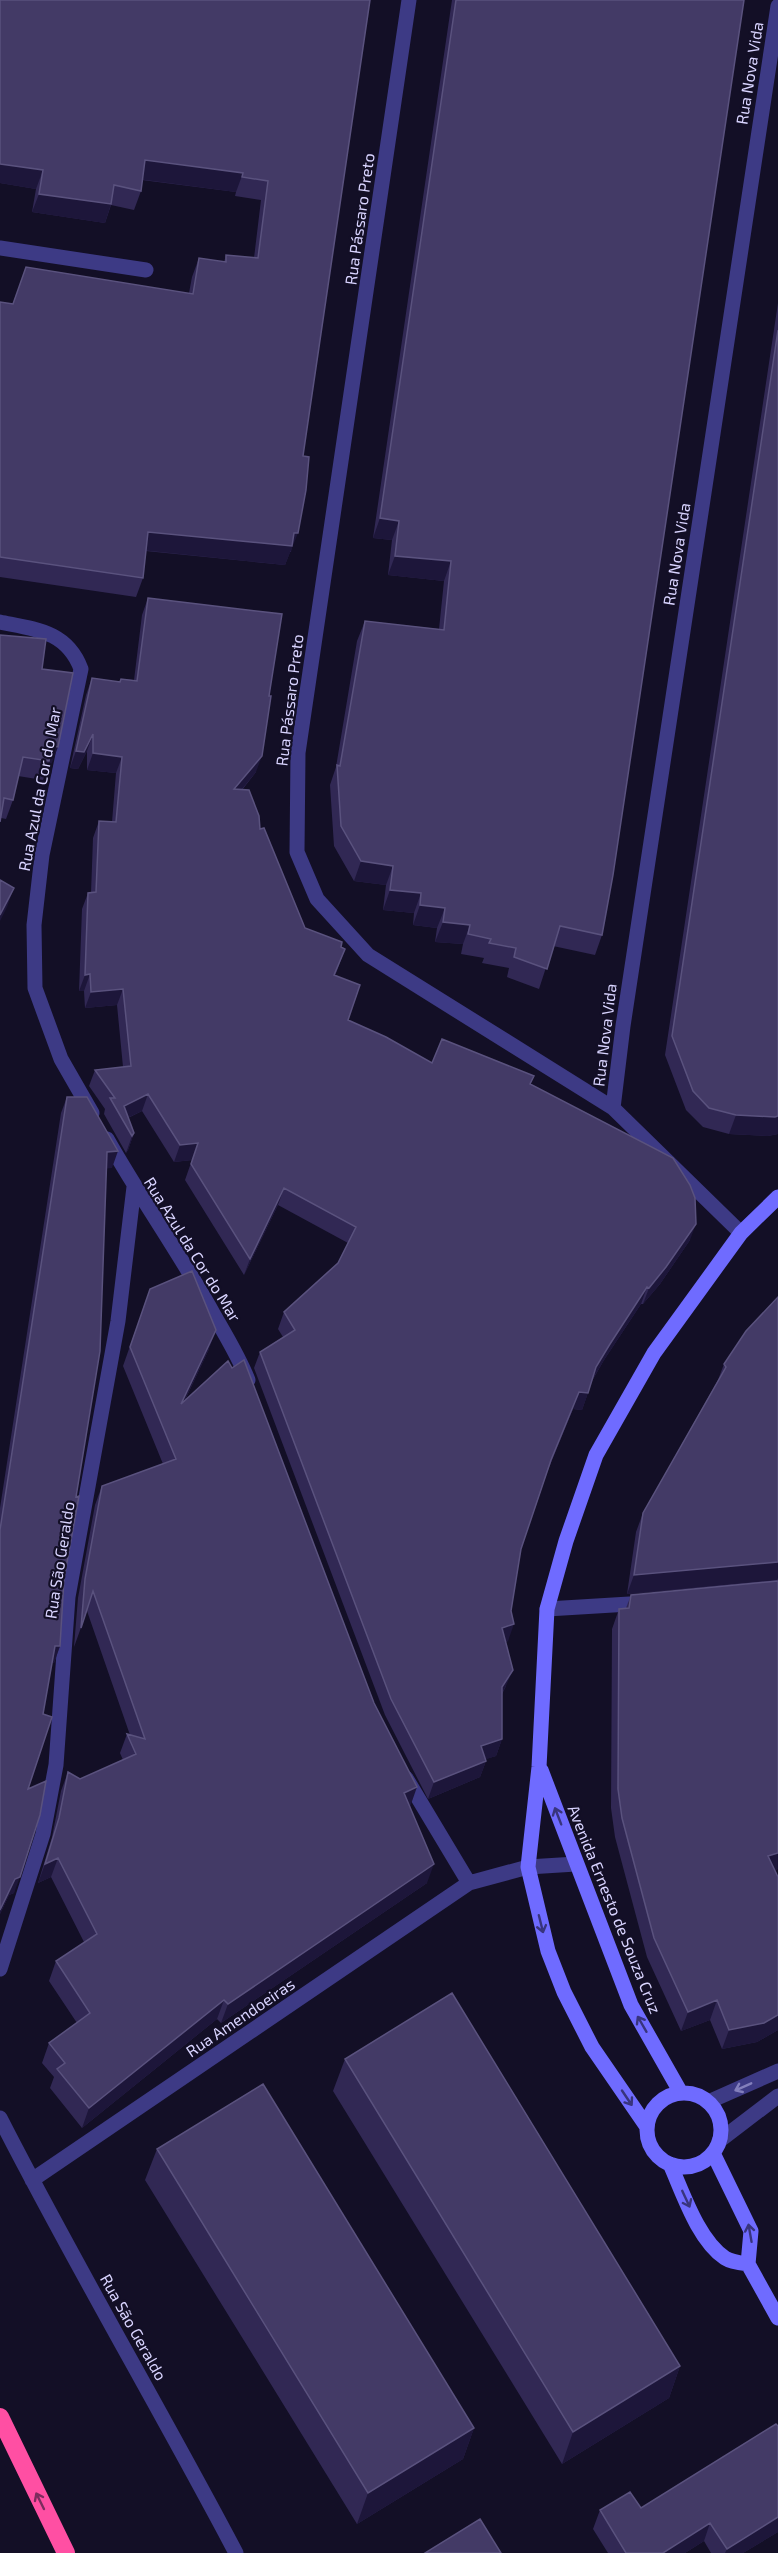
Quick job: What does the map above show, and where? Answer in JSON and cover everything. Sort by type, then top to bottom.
[{"type":"highway","points":[[0,2417],[66,2553]]},
{"type":"street","name":"Rua Pássaro Preto","points":[[409,0],[298,753],[297,852],[317,899],[368,955],[613,1108],[741,1233]]},
{"type":"street","name":"Rua Nova Vida","points":[[613,1108],[623,1026],[778,6]]},
{"type":"street","points":[[0,248],[146,270]]},
{"type":"street","name":"Rua Azul da Cor do Mar","points":[[0,622],[44,631],[63,642],[76,656],[81,669],[42,855],[34,926],[35,988],[61,1059],[134,1187],[188,1268],[240,1361],[253,1394]]},
{"type":"street","name":"Rua São Geraldo","points":[[0,1969],[43,1834],[56,1766],[68,1598],[118,1321],[134,1187]]},
{"type":"street","name":"Avenida Ernesto de Souza Cruz","points":[[647,2127],[592,2047],[564,1992],[548,1951],[528,1867],[539,1767],[547,1610],[566,1541],[596,1455],[654,1353],[741,1233],[778,1197]]},
{"type":"street","points":[[547,1610],[664,1601]]},
{"type":"street","name":"Avenida Ernesto de Souza Cruz","points":[[539,1767],[631,2005],[681,2093]]},
{"type":"street","points":[[401,1768],[416,1798],[468,1883],[528,1867],[576,1864]]},
{"type":"street","name":"Rua Amendoeiras","points":[[32,2180],[468,1883]]},
{"type":"street","points":[[708,2102],[778,2071]]},
{"type":"street","points":[[748,2264],[727,2260],[712,2247],[703,2234],[670,2164],[652,2149],[647,2127],[652,2111],[665,2098],[681,2093],[695,2095],[708,2102],[717,2113],[721,2127],[716,2147],[751,2231],[748,2264],[778,2318]]},
{"type":"street","points":[[670,2164],[685,2167],[700,2163],[778,2096]]},
{"type":"street","name":"Rua São Geraldo","points":[[0,2118],[236,2553]]},
{"type":"building","points":[[0,0],[370,0],[303,456],[309,457],[306,490],[298,533],[294,533],[292,546],[148,532],[143,578],[0,557],[0,302],[13,304],[26,267],[193,294],[199,258],[226,262],[226,255],[258,258],[268,181],[242,177],[243,173],[145,160],[141,191],[114,185],[111,204],[39,194],[43,170],[0,164]]},
{"type":"building","points":[[456,0],[744,0],[613,875],[602,935],[560,926],[547,969],[514,957],[516,948],[489,943],[491,939],[468,934],[470,925],[443,922],[445,908],[420,905],[421,893],[390,890],[393,866],[361,861],[341,826],[337,765],[340,766],[365,621],[444,630],[451,561],[395,556],[399,521],[380,518]]},
{"type":"building","points":[[778,330],[778,1116],[775,1117],[736,1115],[709,1108],[693,1091],[672,1036]]},
{"type":"building","points":[[148,598],[282,614],[262,756],[234,789],[249,790],[259,816],[260,829],[264,828],[305,928],[342,942],[341,947],[345,949],[334,975],[360,985],[348,1020],[386,1037],[432,1063],[442,1039],[534,1076],[530,1084],[673,1158],[690,1185],[695,1198],[696,1224],[666,1267],[649,1288],[647,1287],[610,1344],[596,1367],[588,1393],[579,1392],[551,1460],[521,1549],[511,1611],[514,1624],[502,1628],[513,1670],[502,1687],[502,1739],[481,1746],[486,1761],[434,1782],[391,1699],[260,1352],[295,1330],[284,1312],[338,1263],[356,1227],[284,1188],[250,1259],[191,1164],[198,1143],[180,1145],[148,1094],[124,1106],[134,1133],[132,1136],[110,1098],[115,1098],[95,1070],[131,1066],[123,989],[91,992],[90,974],[85,975],[88,893],[96,892],[99,821],[116,822],[122,757],[93,753],[93,734],[84,752],[76,751],[92,678],[120,682],[121,679],[137,681]]},
{"type":"building","points":[[0,635],[46,639],[42,669],[73,673],[58,747],[52,746],[49,761],[23,757],[13,800],[4,798],[0,822]]},
{"type":"building","points":[[0,880],[14,888],[0,915]]},
{"type":"building","points":[[67,1097],[87,1097],[118,1151],[107,1152],[100,1351],[76,1497],[79,1496],[64,1579],[60,1646],[55,1646],[43,1714],[52,1717],[28,1789],[46,1781],[40,1815],[20,1877],[15,1879],[0,1910],[0,1530]]},
{"type":"building","points":[[192,1271],[216,1330],[181,1404],[228,1361],[232,1368],[244,1360],[374,1703],[417,1787],[404,1793],[434,1864],[228,2004],[224,2000],[89,2108],[57,2069],[65,2063],[49,2043],[90,2013],[56,1961],[97,1934],[58,1858],[45,1864],[59,1818],[68,1772],[80,1779],[136,1754],[127,1734],[145,1739],[93,1591],[81,1628],[85,1579],[102,1486],[176,1459],[130,1347],[150,1289]]},
{"type":"building","points":[[778,1297],[778,1562],[634,1575],[643,1513],[726,1367],[724,1364],[746,1331]]},
{"type":"building","points":[[778,1581],[778,1853],[768,1856],[778,1877],[778,2015],[764,2023],[729,2030],[717,2000],[688,2012],[654,1938],[622,1818],[618,1789],[619,1609],[629,1608],[631,1595]]},
{"type":"building","points":[[452,1993],[680,2366],[573,2432],[345,2059]]},
{"type":"building","points":[[263,2084],[474,2428],[368,2493],[157,2149]]},
{"type":"building","points":[[776,2424],[778,2426],[778,2517],[727,2549],[710,2523],[663,2553],[626,2553],[600,2510],[630,2492],[641,2508]]},
{"type":"building","points":[[480,2519],[501,2553],[425,2553]]}]
